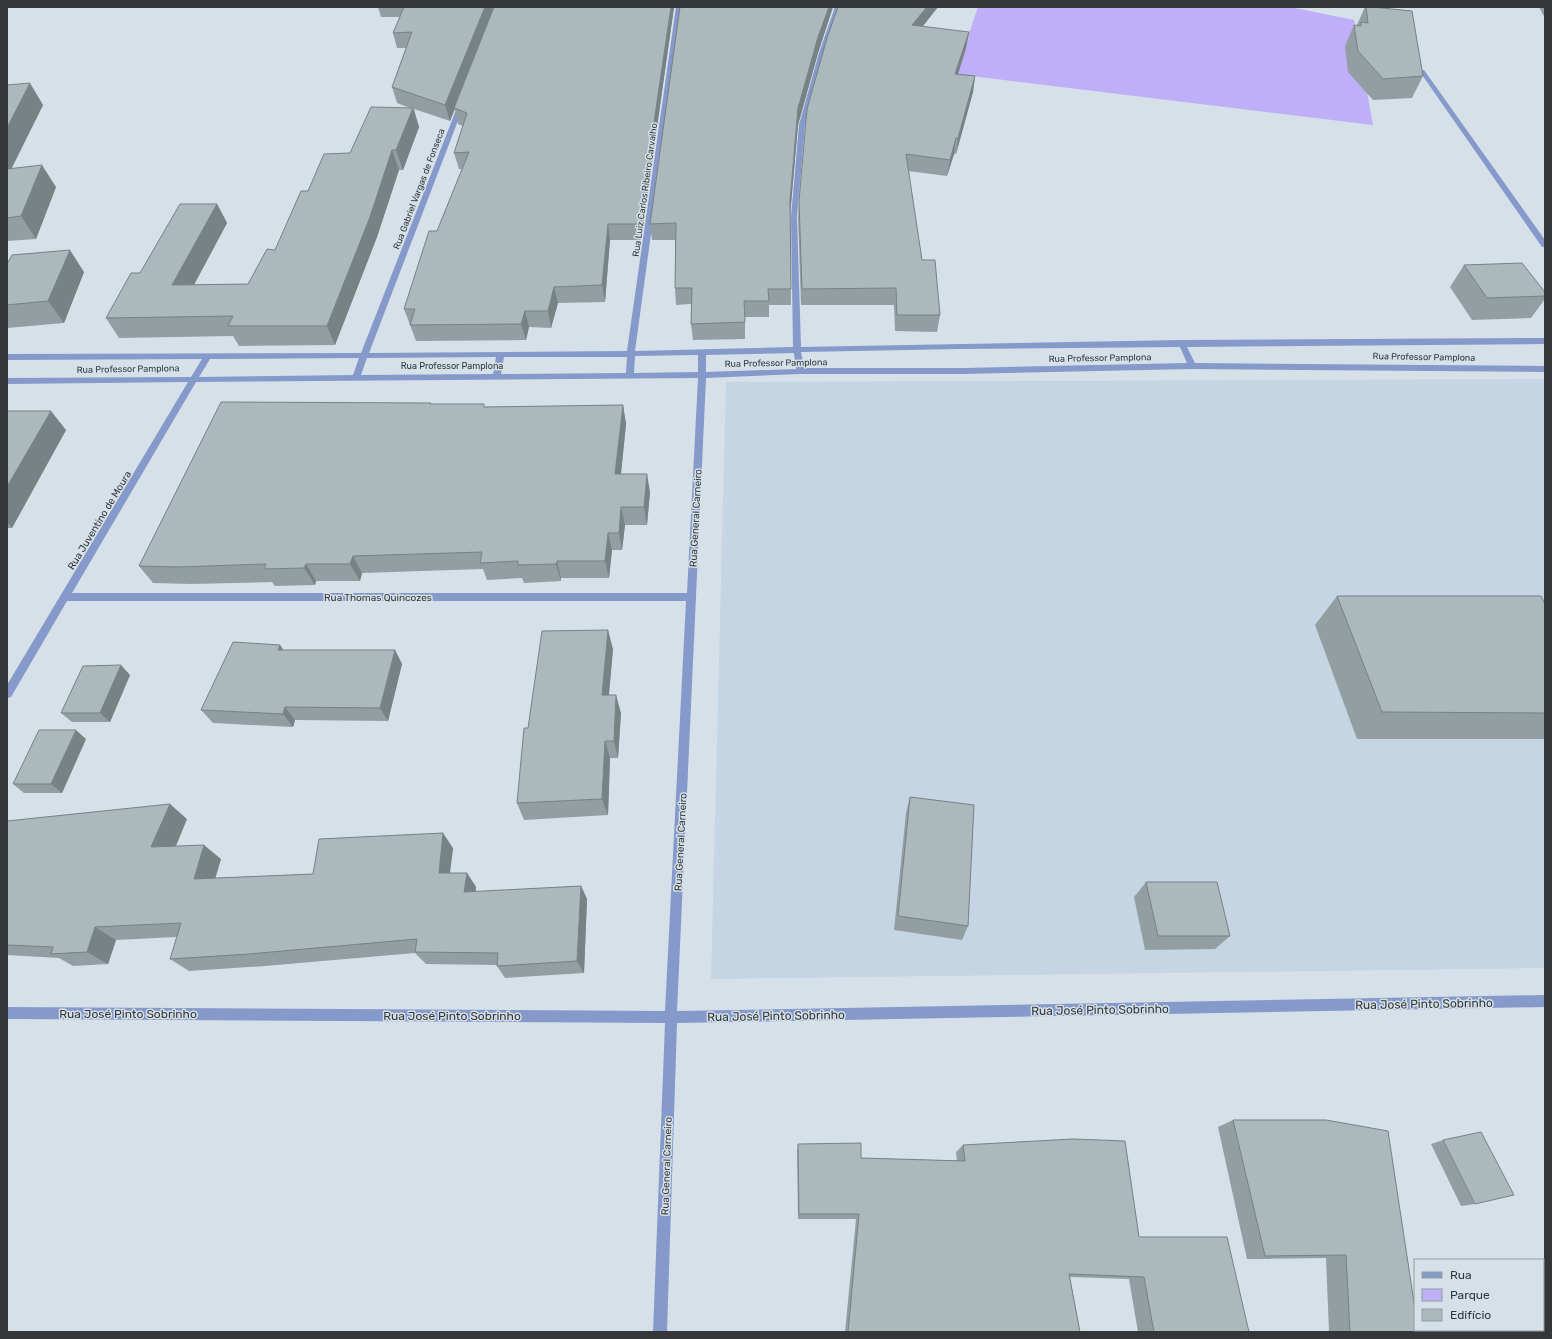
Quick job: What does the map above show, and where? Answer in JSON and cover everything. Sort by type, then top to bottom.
[{"type":"street","name":"Rua Luiz Carlos Ribeiro Carvalho","points":[[630,375],[631,354],[679,7]]},
{"type":"street","points":[[800,371],[797,349],[794,217],[802,125],[822,53],[838,7]]},
{"type":"street","points":[[1422,71],[1545,245]]},
{"type":"street","name":"Rua Gabriel Vargas de Fonseca","points":[[356,377],[465,96]]},
{"type":"street","name":"Rua Professor Pamplona","points":[[7,356],[631,354],[797,349],[1182,343],[1545,341]]},
{"type":"street","points":[[1182,343],[1192,366]]},
{"type":"street","name":"Rua General Carneiro","points":[[660,1332],[671,1018],[702,352]]},
{"type":"street","points":[[497,376],[501,354]]},
{"type":"street","name":"Rua Juventino de Moura","points":[[7,694],[66,598],[208,355]]},
{"type":"street","name":"Rua Professor Pamplona","points":[[7,380],[702,375],[800,371],[964,372],[1192,366],[1545,369]]},
{"type":"street","name":"Rua Thomas Quincozes","points":[[66,598],[691,597]]},
{"type":"street","name":"Rua José Pinto Sobrinho","points":[[7,1013],[671,1018],[1545,1001]]},
{"type":"shaded area","points":[[1545,379],[1545,968],[711,979],[726,382]]},
{"type":"green space","points":[[978,7],[1290,7],[1354,20],[1373,125],[955,74]]},
{"type":"building","points":[[404,7],[485,7],[445,105],[392,87],[412,32],[393,33]]},
{"type":"building","points":[[494,7],[671,7],[639,224],[608,224],[602,285],[554,287],[548,311],[525,311],[521,324],[410,325],[415,309],[404,309],[429,231],[437,231],[469,152],[454,153],[467,113],[454,108]]},
{"type":"building","points":[[680,7],[829,7],[818,37],[798,108],[790,201],[791,289],[768,289],[769,301],[744,301],[745,322],[691,324],[692,288],[675,288],[676,223],[650,224]]},
{"type":"building","points":[[838,7],[927,7],[912,25],[969,32],[955,74],[975,76],[958,138],[956,138],[950,160],[906,154],[922,260],[935,260],[940,315],[897,315],[896,288],[802,289],[799,201],[807,109],[827,38]]},
{"type":"building","points":[[1366,7],[1412,11],[1423,76],[1383,79],[1358,51],[1354,25],[1361,26],[1361,22],[1368,23]]},
{"type":"building","points":[[30,83],[7,128],[7,85]]},
{"type":"building","points":[[371,107],[413,108],[396,150],[392,150],[370,217],[327,326],[228,326],[233,316],[106,318],[131,273],[140,273],[180,204],[217,204],[172,285],[248,284],[267,249],[275,250],[301,191],[308,191],[324,154],[350,153]]},
{"type":"building","points":[[42,165],[21,216],[7,218],[7,169]]},
{"type":"building","points":[[70,250],[48,301],[7,305],[7,264],[12,255]]},
{"type":"building","points":[[1522,263],[1545,292],[1545,296],[1487,298],[1464,265]]},
{"type":"building","points":[[221,402],[484,404],[484,407],[623,405],[615,474],[647,474],[644,507],[621,507],[619,533],[608,533],[605,561],[557,561],[556,564],[518,565],[518,561],[480,563],[482,552],[353,556],[350,564],[306,564],[304,568],[264,569],[266,564],[178,567],[139,566]]},
{"type":"building","points":[[7,411],[51,411],[7,487]]},
{"type":"building","points":[[1337,596],[1541,596],[1545,604],[1545,713],[1382,712]]},
{"type":"building","points":[[608,630],[602,695],[616,695],[614,741],[605,741],[602,799],[517,803],[524,728],[528,728],[542,631]]},
{"type":"building","points":[[233,642],[280,645],[278,650],[395,650],[380,708],[285,707],[283,714],[201,710]]},
{"type":"building","points":[[121,665],[100,713],[61,713],[83,666]]},
{"type":"building","points":[[39,730],[76,730],[51,784],[13,784]]},
{"type":"building","points":[[910,797],[974,805],[968,926],[898,916]]},
{"type":"building","points":[[170,804],[151,847],[204,845],[194,879],[313,874],[319,839],[443,833],[439,873],[467,873],[464,892],[581,886],[577,961],[497,966],[498,953],[415,952],[417,939],[249,954],[170,959],[181,923],[95,927],[87,952],[51,954],[53,947],[7,945],[7,821]]},
{"type":"building","points":[[1146,882],[1217,882],[1230,936],[1158,936]]},
{"type":"building","points":[[1233,1120],[1326,1120],[1388,1131],[1414,1302],[1414,1331],[1426,1332],[1350,1332],[1346,1255],[1265,1256]]},
{"type":"building","points":[[1481,1132],[1514,1195],[1475,1204],[1443,1140]]},
{"type":"building","points":[[1073,1139],[1125,1141],[1139,1237],[1227,1237],[1249,1332],[1154,1332],[1144,1277],[1069,1274],[1080,1332],[848,1332],[859,1214],[799,1214],[798,1144],[861,1143],[861,1158],[965,1161],[963,1145]]}]
